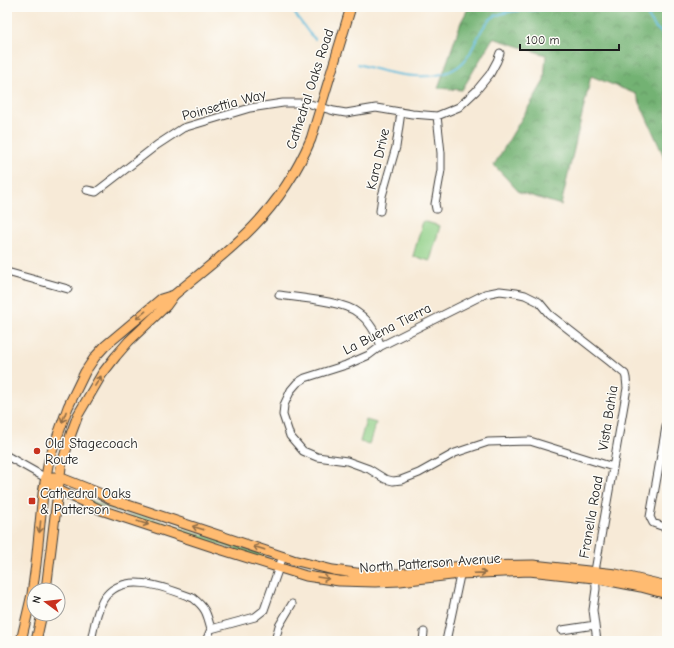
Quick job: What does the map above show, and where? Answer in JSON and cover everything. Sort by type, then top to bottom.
[{"type":"main road","name":"Cathedral Oaks Road","points":[[47,582],[61,467],[78,415],[88,396],[102,374],[134,336],[166,306],[174,295],[252,228],[276,200],[303,158],[311,139],[322,107],[351,7]]},
{"type":"main road","name":"Cathedral Oaks Road","points":[[21,641],[32,594],[49,460],[68,407],[78,386],[95,358],[118,334],[161,299],[174,295]]},
{"type":"main road","name":"North Patterson Avenue","points":[[46,478],[59,477],[99,492],[110,499],[282,556],[332,570],[364,574],[398,574],[461,570],[529,571],[639,579],[667,586]]},
{"type":"main road","name":"North Patterson Avenue","points":[[46,478],[58,490],[101,510],[306,576],[357,582],[400,581],[461,570]]},
{"type":"main road","name":"North Patterson Avenue","points":[[595,575],[667,594]]},
{"type":"main road","points":[[36,641],[40,622]]},
{"type":"street","name":"Poinsettia Way","points":[[87,190],[96,192],[157,145],[183,128],[266,105],[307,103],[346,113],[376,108],[412,114],[437,116],[459,107],[472,96],[490,74],[500,53]]},
{"type":"street","name":"Kara Drive","points":[[380,211],[382,196],[396,147],[402,112]]},
{"type":"street","points":[[436,209],[435,204],[441,170],[441,153],[437,116]]},
{"type":"street","points":[[7,272],[68,289]]},
{"type":"street","name":"La Buena Tierra","points":[[613,467],[530,441],[488,442],[455,453],[419,473],[401,480],[393,481],[385,479],[369,468],[348,461],[317,457],[303,451],[290,436],[283,414],[284,405],[297,383],[305,378],[346,365],[369,355],[381,346],[485,294],[500,291],[525,295],[539,302],[549,314],[624,374]]},
{"type":"street","points":[[279,295],[316,300],[350,307],[359,313],[375,331],[381,346]]},
{"type":"street","name":"Vista Bahia","points":[[613,467],[628,388],[624,374]]},
{"type":"street","points":[[667,421],[665,447],[650,512],[651,521],[658,526],[667,528]]},
{"type":"street","name":"North Patterson Avenue","points":[[7,456],[46,478]]},
{"type":"street","name":"Franella Road","points":[[597,641],[594,610],[596,586],[595,575],[613,467]]},
{"type":"street","points":[[211,629],[256,617],[264,610],[282,556]]},
{"type":"street","points":[[446,641],[461,570]]},
{"type":"street","points":[[91,641],[99,609],[104,598],[114,589],[123,584],[133,582],[144,583],[193,598],[200,603],[206,611],[211,629],[206,641]]},
{"type":"street","points":[[275,641],[279,626],[292,604]]},
{"type":"street","points":[[562,630],[595,624]]},
{"type":"street","points":[[423,641],[424,632]]},
{"type":"green space","points":[[469,7],[666,7],[667,180],[664,157],[636,94],[591,76],[561,205],[519,192],[494,165],[544,81],[546,55],[493,38],[462,90],[438,88],[461,22]]},
{"type":"green space","points":[[423,221],[440,226],[430,261],[413,256]]},
{"type":"green space","points":[[366,420],[376,423],[369,444],[360,442]]},
{"type":"green space","points":[[71,492],[128,514],[145,516],[261,554],[271,561],[94,504]]},
{"type":"waterway","points":[[290,7],[315,39]]},
{"type":"waterway","points":[[358,64],[402,75],[434,75],[448,72],[461,65],[470,53],[483,27],[495,16],[502,13],[541,10],[556,7]]},
{"type":"waterway","points":[[642,7],[655,27],[667,38]]},
{"type":"place","name":"Old Stagecoach Route","points":[[37,451]]},
{"type":"place","name":"Cathedral Oaks & Patterson","points":[[32,501]]}]
